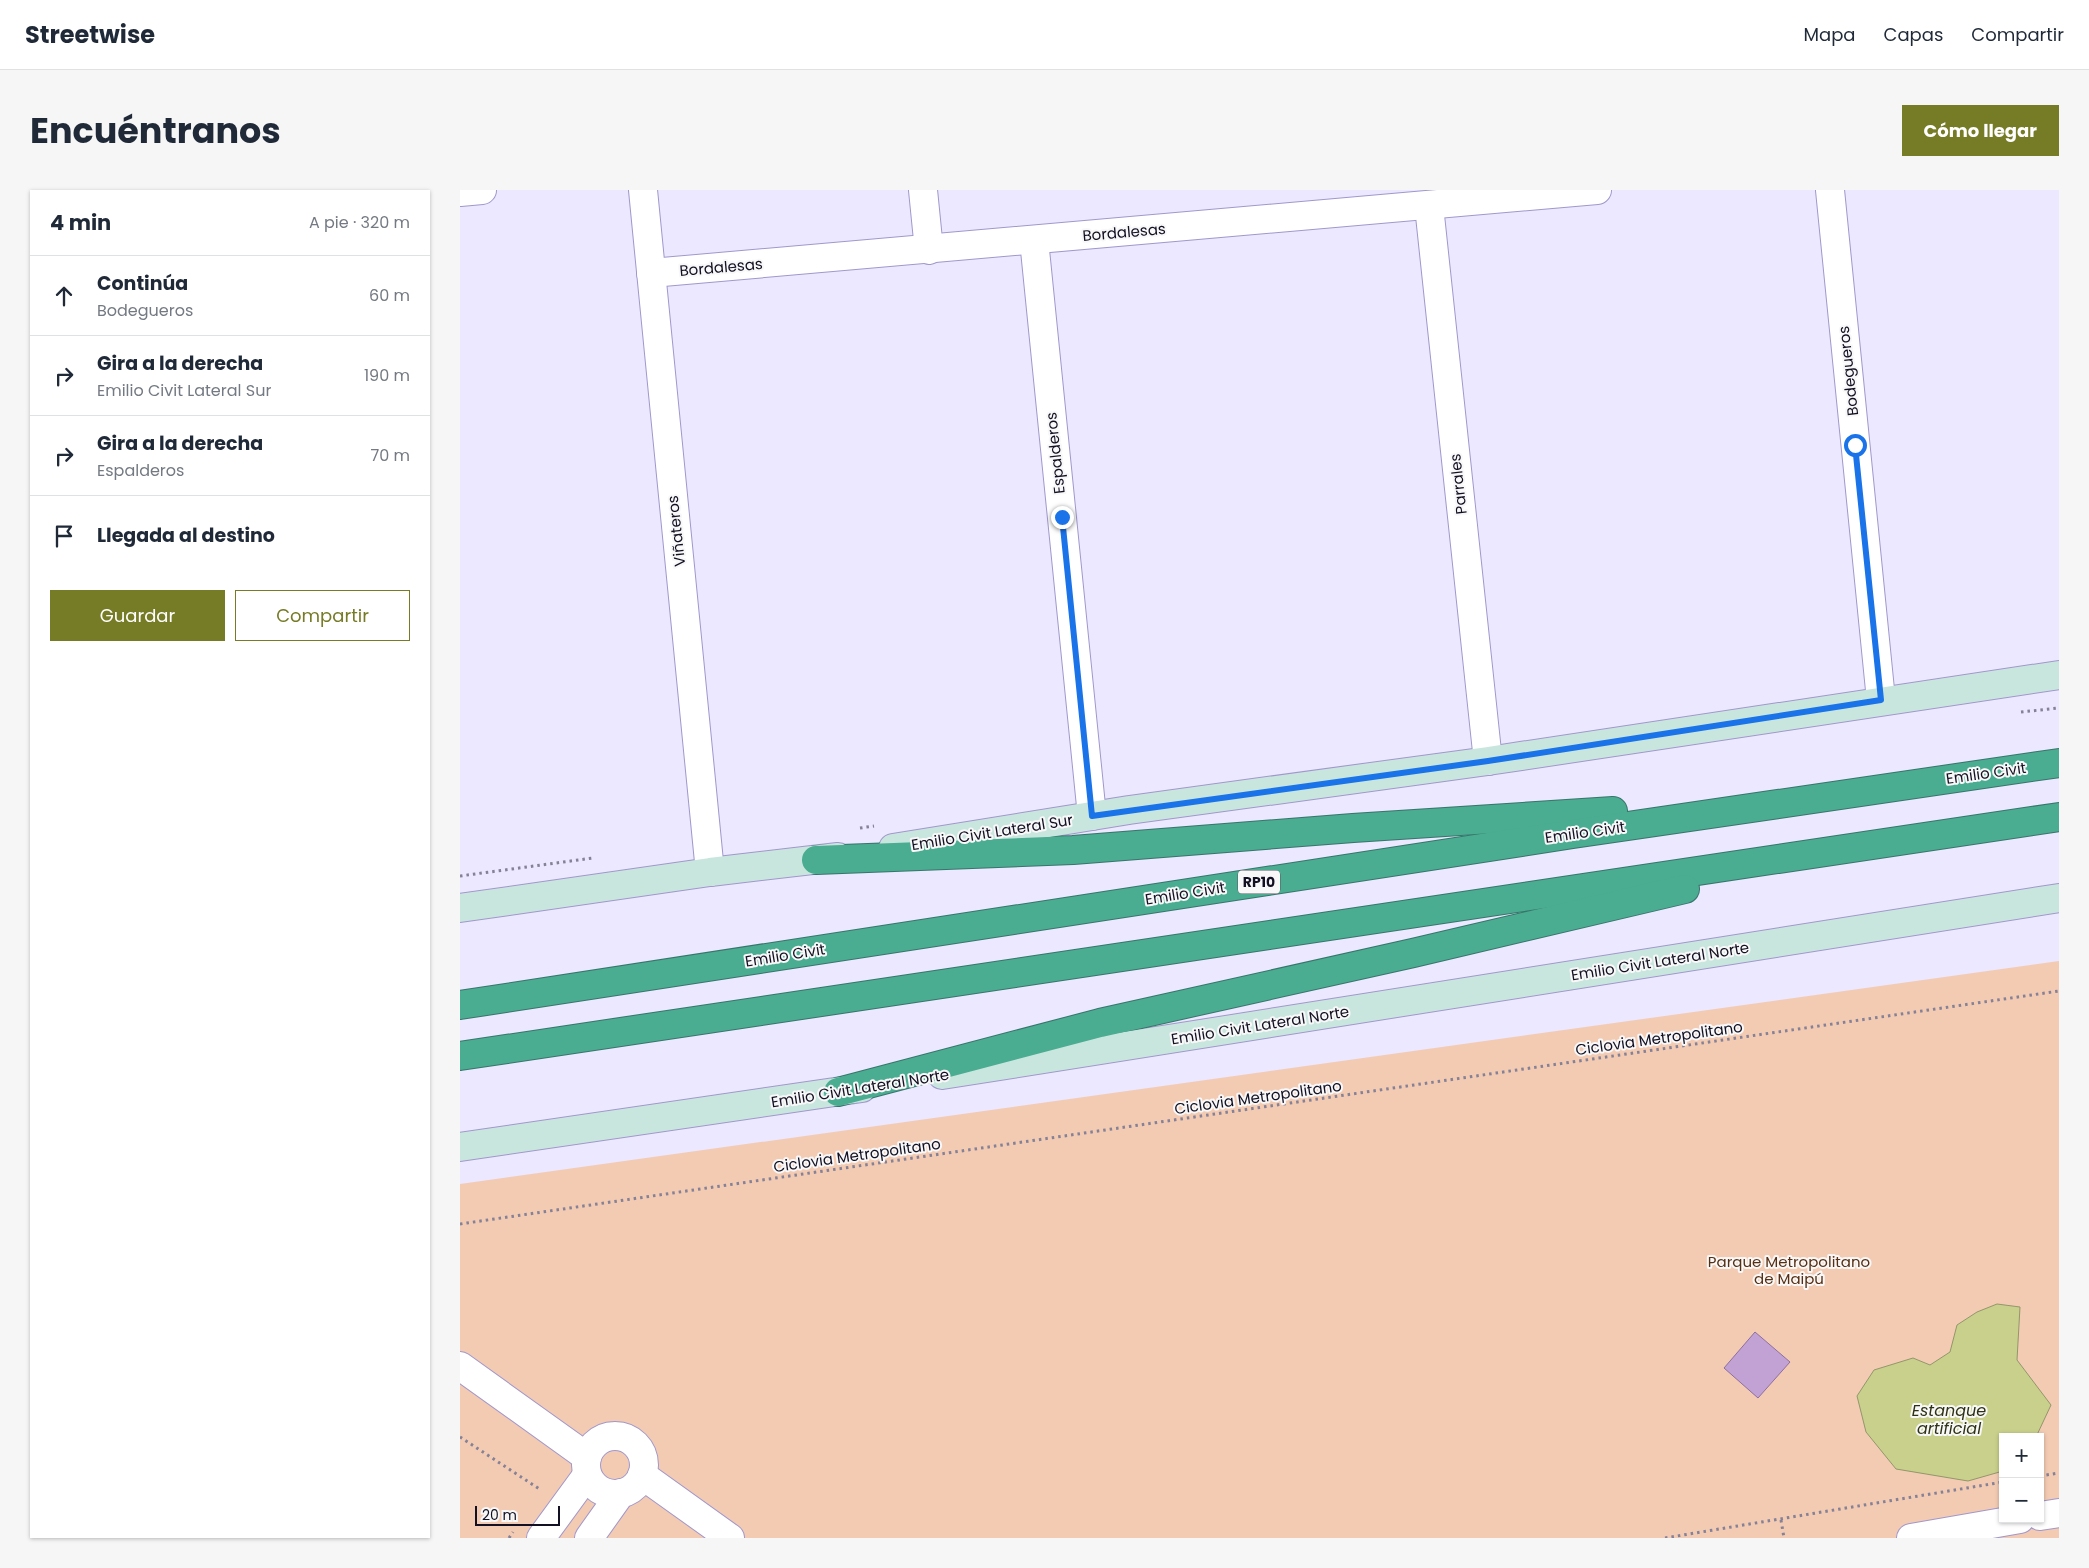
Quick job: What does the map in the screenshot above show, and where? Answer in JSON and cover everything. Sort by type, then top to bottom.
[{"type":"highway","name":"Emilio Civit","points":[[460,1005],[1814,798],[2059,763]]},
{"type":"highway","points":[[816,860],[1073,850],[1353,828],[1814,798]]},
{"type":"highway","points":[[460,1056],[2059,817]]},
{"type":"highway","points":[[838,1092],[1100,1023],[1413,953],[1871,845]]},
{"type":"street","points":[[460,192],[482,190]]},
{"type":"street","name":"Viñateros","points":[[643,190],[710,872]]},
{"type":"street","points":[[923,190],[929,250]]},
{"type":"street","name":"Bordalesas","points":[[651,273],[1597,190]]},
{"type":"street","name":"Bodegueros","points":[[1830,190],[1881,700]]},
{"type":"street","name":"Parrales","points":[[1429,206],[1488,761]]},
{"type":"street","name":"Espalderos","points":[[1034,240],[1092,816]]},
{"type":"street","name":"Emilio Civit Lateral Sur","points":[[460,908],[710,872],[816,860],[1092,816],[1488,761],[1881,700],[2059,675]]},
{"type":"street","name":"Emilio Civit Lateral Norte","points":[[460,1146],[838,1092],[2059,898]]},
{"type":"street","points":[[460,1366],[587,1466],[597,1488],[604,1492],[621,1493],[630,1490],[637,1484],[642,1475],[643,1457],[632,1442],[624,1437],[606,1437],[597,1442],[587,1466],[563,1508],[541,1538]]},
{"type":"street","points":[[642,1475],[730,1538]]},
{"type":"street","points":[[589,1538],[621,1493]]},
{"type":"street","points":[[2044,1515],[2059,1513]]},
{"type":"street","points":[[1911,1538],[1999,1523]]},
{"type":"path","name":"Ciclovia Metropolitano","points":[[460,1224],[2059,991]]},
{"type":"path","points":[[460,1437],[543,1492],[563,1508]]},
{"type":"path","points":[[2044,1475],[2059,1473]]},
{"type":"path","points":[[1665,1538],[1999,1483]]},
{"type":"path","points":[[1781,1520],[1784,1538]]},
{"type":"green space","name":"Parque Metropolitano de Maipú","points":[[2059,961],[2059,1538],[460,1538],[460,1184]]},
{"type":"water","name":"Estanque artificial","points":[[1997,1304],[2020,1307],[2017,1360],[2051,1405],[2038,1433],[1999,1433],[1999,1472],[1968,1481],[1896,1469],[1866,1432],[1857,1396],[1874,1370],[1913,1358],[1930,1365],[1950,1352],[1957,1325],[1977,1312]]},
{"type":"building","points":[[1755,1332],[1790,1362],[1758,1398],[1724,1368]]},
{"type":"route","points":[[1062,517],[1092,816],[1488,761],[1881,700],[1855,445]]}]
